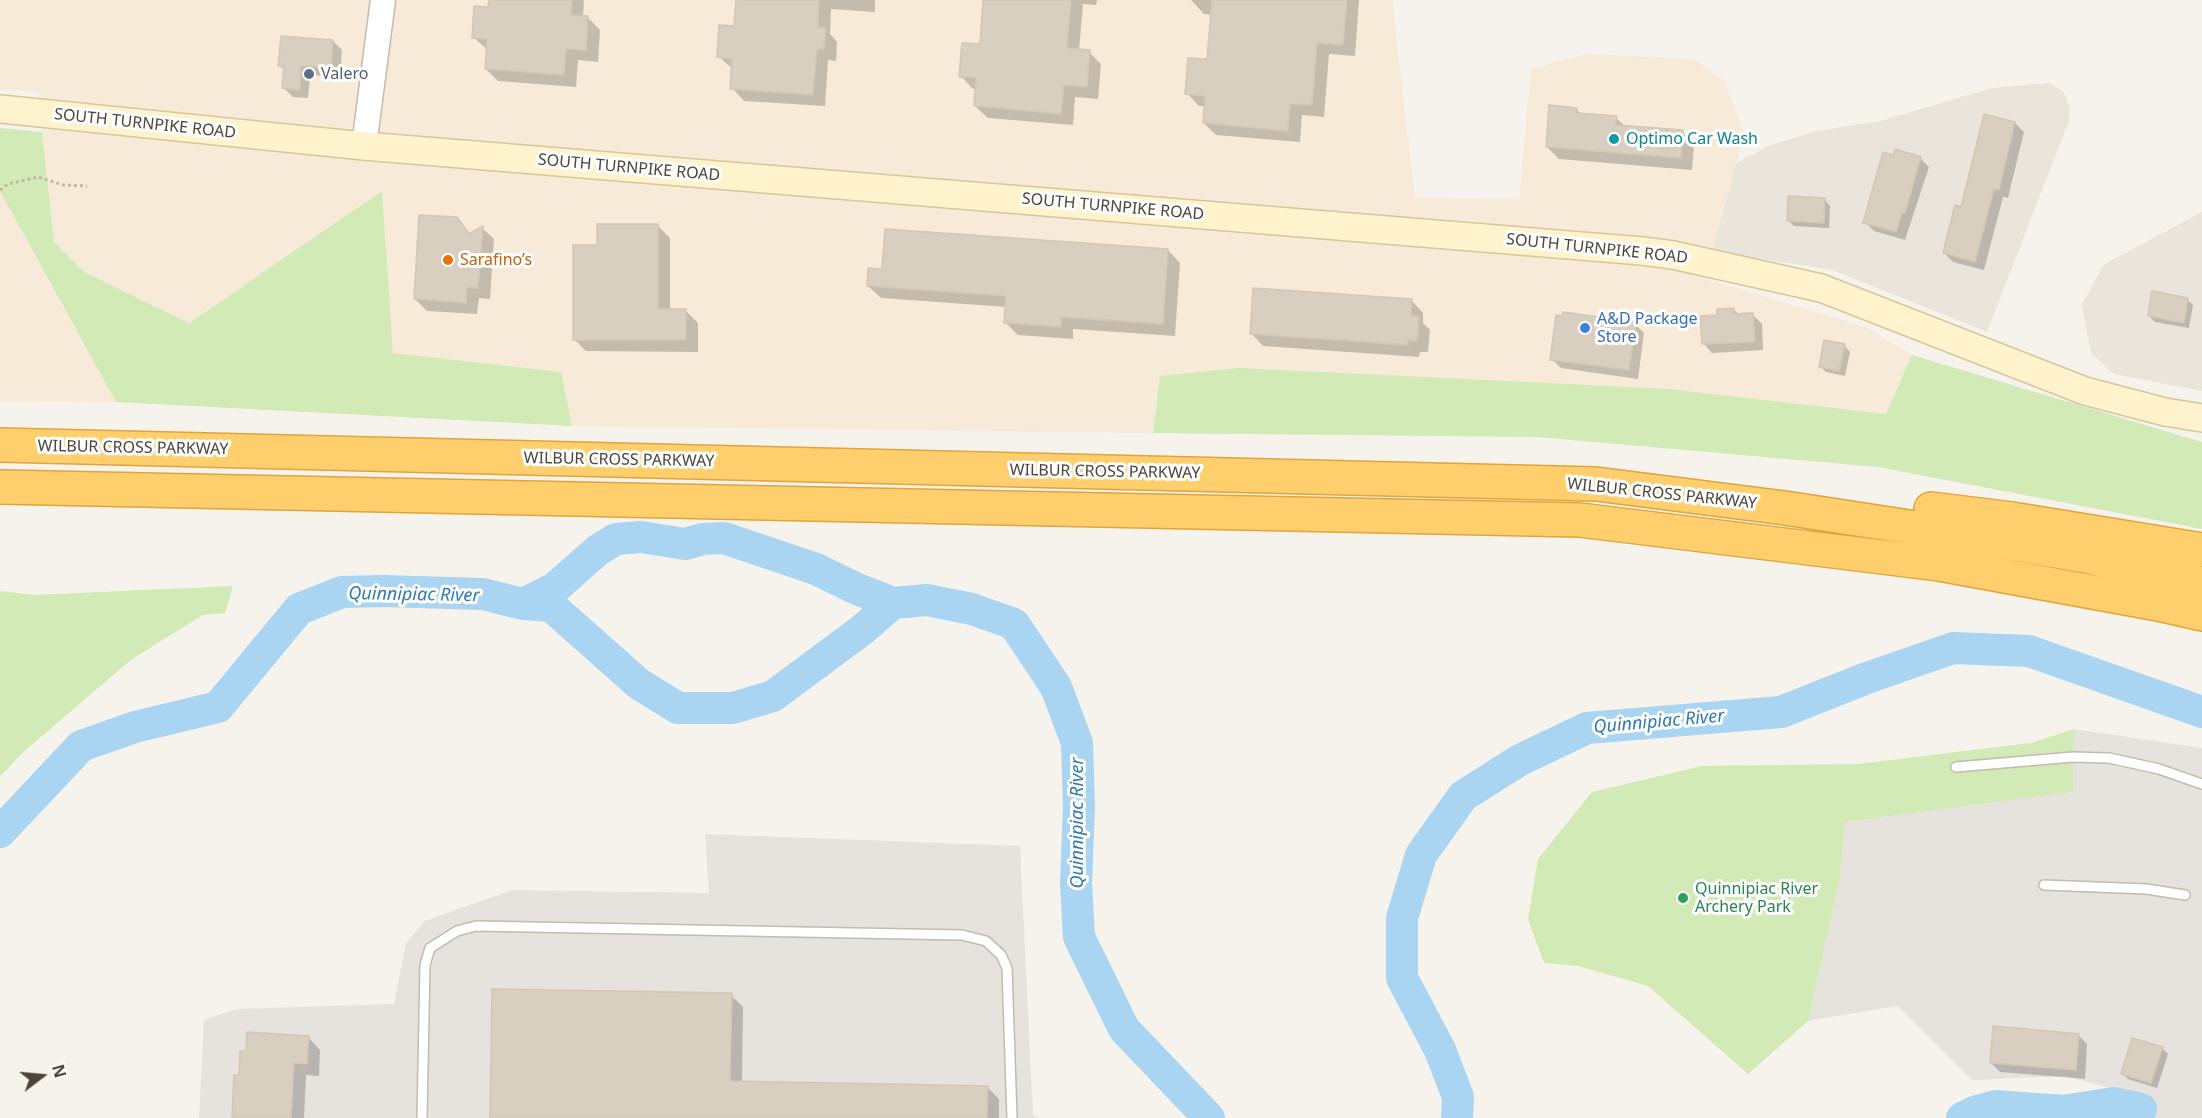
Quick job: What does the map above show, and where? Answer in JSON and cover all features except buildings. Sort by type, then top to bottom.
[{"type":"highway","name":"WILBUR CROSS PARKWAY","points":[[0,445],[1596,484],[1785,508],[2085,556],[2202,584]]},
{"type":"highway","points":[[0,487],[1580,520],[1939,564],[2202,614]]},
{"type":"highway","points":[[1785,508],[1894,504],[2012,519],[2202,550]]},
{"type":"highway","points":[[2158,604],[2202,622]]},
{"type":"main road","name":"SOUTH TURNPIKE ROAD","points":[[0,109],[364,146],[1673,255],[1821,288],[2085,391],[2165,412],[2202,418]]},
{"type":"street","points":[[364,146],[383,0]]},
{"type":"lane","points":[[1956,767],[2073,757],[2109,758],[2159,769],[2202,784]]},
{"type":"lane","points":[[2044,885],[2146,890],[2185,895]]},
{"type":"lane","points":[[423,1118],[425,965],[430,948],[457,931],[476,926],[962,935],[986,941],[1001,955],[1007,968],[1012,1118]]},
{"type":"path","points":[[0,190],[8,184],[38,177],[63,184],[87,186]]},
{"type":"shaded area","points":[[0,0],[1392,0],[1415,198],[1519,199],[1531,69],[1586,54],[1694,59],[1725,81],[1744,134],[1704,279],[1864,326],[1912,355],[1886,414],[1669,389],[1160,376],[1153,433],[572,426],[561,372],[393,354],[382,191],[189,323],[84,272],[54,242],[38,92],[0,89]]},
{"type":"shaded area","points":[[2049,83],[2064,92],[2070,108],[2069,121],[1987,332],[1832,270],[1712,251],[1736,163],[1771,145],[1817,131],[1880,121],[1992,88]]},
{"type":"shaded area","points":[[0,191],[116,402],[0,401]]},
{"type":"shaded area","points":[[2202,212],[2202,391],[2114,374],[2091,353],[2082,305],[2103,265]]},
{"type":"shaded area","points":[[2074,729],[2202,748],[2202,1118],[2138,1118],[2145,1098],[2066,1076],[1972,1080],[1898,1006],[1808,1021],[1840,878],[1845,822],[2073,792]]},
{"type":"shaded area","points":[[705,834],[1020,846],[1033,1115],[1038,1118],[199,1118],[204,1020],[236,1009],[394,1004],[406,943],[425,921],[512,890],[709,893]]},
{"type":"green space","points":[[0,128],[42,132],[54,242],[84,272],[189,323],[382,191],[393,353],[561,372],[572,426],[116,402],[0,191]]},
{"type":"green space","points":[[1912,355],[2202,442],[2202,529],[1878,467],[1537,437],[1153,433],[1160,376],[1239,368],[1669,389],[1886,414]]},
{"type":"green space","points":[[233,586],[225,613],[203,615],[132,659],[22,753],[0,777],[0,591],[34,595]]},
{"type":"green space","name":"Quinnipiac River Archery Park","points":[[2074,729],[2073,792],[1845,822],[1840,878],[1808,1021],[1748,1074],[1648,986],[1578,966],[1544,963],[1528,919],[1538,859],[1592,792],[1702,766],[1857,764],[2031,743]]},
{"type":"waterway","name":"Quinnipiac River","points":[[523,604],[555,588],[598,550],[616,539],[641,537],[685,544],[703,539],[724,538],[816,569],[893,603]]},
{"type":"waterway","name":"Quinnipiac River","points":[[0,832],[81,746],[135,727],[218,707],[299,609],[342,592],[483,594],[523,604],[551,606],[639,684],[678,708],[733,708],[773,696],[862,630],[893,603],[927,600],[972,609],[1014,624],[1056,687],[1077,743],[1079,807],[1076,883],[1079,937],[1124,1029],[1209,1118]]},
{"type":"waterway","name":"Quinnipiac River","points":[[1457,1118],[1458,1097],[1440,1050],[1402,978],[1402,918],[1421,855],[1463,796],[1520,760],[1587,728],[1781,712],[1867,678],[1953,648],[2029,651],[2202,712]]},
{"type":"waterway","name":"Quinnipiac River","points":[[1962,1118],[1996,1106],[2062,1111],[2114,1103],[2141,1109]]},
{"type":"place","name":"Valero","points":[[309,74]]},
{"type":"place","name":"Optimo Car Wash","points":[[1614,139]]},
{"type":"place","name":"Sarafino’s","points":[[448,260]]},
{"type":"place","name":"A&D Package Store","points":[[1585,328]]},
{"type":"place","name":"Quinnipiac River Archery Park","points":[[1683,898]]}]
